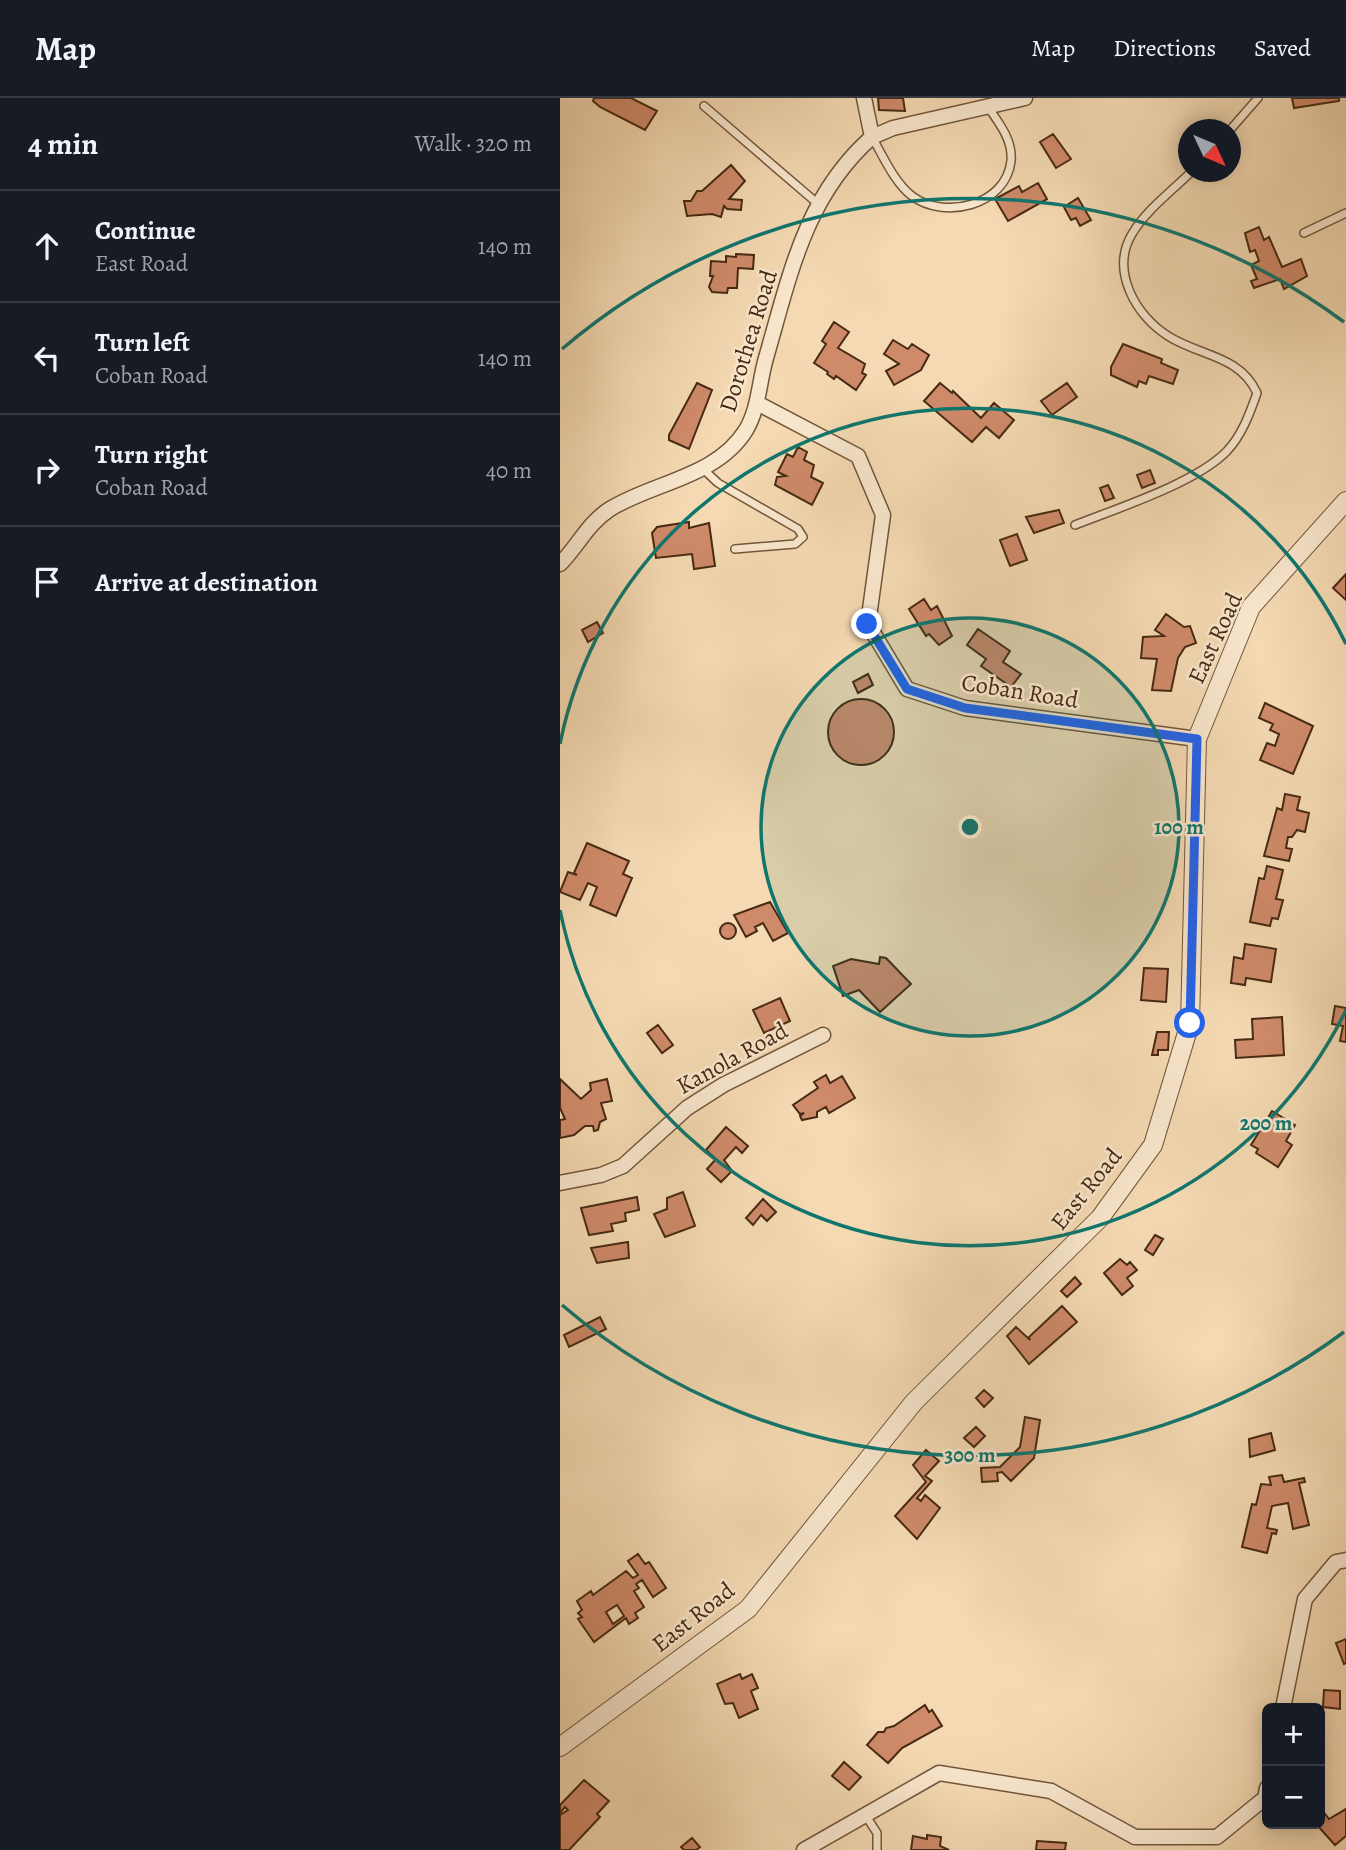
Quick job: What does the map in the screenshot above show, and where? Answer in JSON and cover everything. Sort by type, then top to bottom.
[{"type":"street","points":[[864,98],[872,137],[893,128],[1025,98]]},
{"type":"street","name":"Dorothea Road","points":[[560,564],[598,517],[625,500],[702,468],[730,450],[745,431],[757,403],[765,362],[808,220],[841,170],[872,137]]},
{"type":"street","name":"Coban Road","points":[[757,403],[858,456],[883,514],[867,624],[907,689],[965,708],[1197,739]]},
{"type":"street","name":"East Road","points":[[560,1747],[748,1609],[914,1402],[1100,1218],[1153,1145],[1190,1023],[1197,739],[1251,607],[1346,501]]},
{"type":"street","name":"Kanola Road","points":[[560,1183],[601,1175],[623,1166],[671,1119],[695,1102],[823,1035]]},
{"type":"street","points":[[1284,1703],[1305,1599],[1336,1562],[1346,1560]]},
{"type":"street","points":[[804,1850],[939,1773],[1051,1791],[1138,1843],[1217,1837],[1262,1800]]},
{"type":"lane","points":[[1240,119],[1258,98]]},
{"type":"lane","points":[[705,106],[817,203]]},
{"type":"lane","points":[[872,137],[897,179],[911,195],[929,205],[946,209],[965,208],[988,196],[1006,179],[1012,159],[1007,135],[988,106]]},
{"type":"lane","points":[[1075,526],[1203,470],[1227,450],[1248,420],[1257,393],[1250,377],[1222,358],[1169,337],[1139,308],[1127,286],[1124,262],[1131,235],[1181,182]]},
{"type":"lane","points":[[1304,233],[1346,213]]},
{"type":"lane","points":[[702,468],[718,484],[798,529],[803,537],[800,543],[735,549]]},
{"type":"lane","points":[[865,1815],[877,1833],[877,1850]]},
{"type":"building","points":[[594,98],[631,98],[657,111],[645,130],[600,107],[593,101]]},
{"type":"building","points":[[878,98],[903,98],[905,111],[879,110]]},
{"type":"building","points":[[1292,98],[1339,98],[1339,101],[1294,108]]},
{"type":"building","points":[[1053,134],[1071,159],[1056,168],[1040,142]]},
{"type":"building","points":[[731,165],[745,181],[729,199],[742,200],[741,210],[727,209],[724,206],[721,217],[712,214],[687,216],[684,201],[691,201],[697,191],[702,191]]},
{"type":"building","points":[[1038,183],[1047,199],[1008,221],[995,199],[1019,186],[1022,192]]},
{"type":"building","points":[[1078,198],[1091,220],[1080,226],[1076,218],[1071,220],[1064,207]]},
{"type":"building","points":[[1259,227],[1264,240],[1269,237],[1282,267],[1301,259],[1307,276],[1284,289],[1280,279],[1254,288],[1251,281],[1257,279],[1251,265],[1259,261],[1255,250],[1250,252],[1245,233]]},
{"type":"building","points":[[736,254],[754,255],[753,269],[738,268],[737,288],[728,288],[727,293],[712,292],[709,287],[713,276],[710,276],[711,261],[726,262],[726,256],[736,257]]},
{"type":"building","points":[[834,322],[849,332],[838,348],[865,364],[862,373],[866,375],[856,390],[836,376],[834,379],[814,363],[826,344],[822,341]]},
{"type":"building","points":[[893,340],[908,349],[912,344],[929,355],[921,370],[894,385],[886,371],[899,364],[884,354]]},
{"type":"building","points":[[1123,344],[1162,359],[1161,363],[1178,370],[1173,384],[1149,376],[1146,384],[1139,381],[1137,387],[1111,375],[1111,367]]},
{"type":"building","points":[[697,383],[712,390],[689,449],[669,440],[669,435]]},
{"type":"building","points":[[940,383],[952,393],[953,391],[981,418],[994,403],[1014,420],[999,438],[986,427],[972,442],[924,401]]},
{"type":"building","points":[[1067,383],[1077,397],[1052,415],[1041,401]]},
{"type":"building","points":[[798,447],[807,452],[804,460],[814,465],[811,477],[823,483],[812,505],[775,485],[777,477],[786,476],[778,472],[787,454],[793,457]]},
{"type":"building","points":[[1150,470],[1155,483],[1142,488],[1137,475]]},
{"type":"building","points":[[1108,485],[1114,498],[1105,501],[1100,488]]},
{"type":"building","points":[[1059,510],[1064,523],[1034,533],[1026,517]]},
{"type":"building","points":[[689,522],[689,528],[709,523],[715,566],[694,569],[692,554],[656,558],[652,533],[657,527]]},
{"type":"building","points":[[1017,534],[1027,560],[1010,566],[1000,540]]},
{"type":"building","points":[[1346,574],[1346,600],[1333,588]]},
{"type":"building","points":[[924,599],[931,610],[937,606],[952,636],[939,645],[929,634],[926,636],[909,609]]},
{"type":"building","points":[[1166,614],[1184,627],[1190,626],[1196,643],[1185,647],[1178,658],[1171,691],[1152,690],[1157,659],[1141,658],[1143,637],[1164,636],[1155,630]]},
{"type":"building","points":[[597,622],[603,633],[588,642],[582,630]]},
{"type":"building","points":[[978,629],[1010,651],[1003,662],[1021,674],[1011,687],[981,666],[986,659],[967,645]]},
{"type":"building","points":[[868,674],[873,685],[858,693],[853,682]]},
{"type":"building","points":[[855,699],[867,699],[879,704],[889,714],[894,732],[892,745],[879,760],[867,765],[855,765],[843,760],[833,750],[828,738],[828,726],[833,714],[843,704]]},
{"type":"building","points":[[1265,703],[1313,726],[1293,774],[1260,760],[1267,743],[1275,746],[1279,734],[1270,730],[1273,724],[1259,718]]},
{"type":"building","points":[[1285,794],[1300,797],[1297,810],[1309,813],[1305,832],[1297,830],[1292,837],[1288,837],[1286,848],[1292,849],[1289,861],[1264,856],[1277,808],[1282,810]]},
{"type":"building","points":[[587,843],[629,861],[623,874],[632,878],[616,916],[590,905],[597,887],[588,883],[580,900],[560,892],[568,872],[577,875],[574,873]]},
{"type":"building","points":[[1267,866],[1283,870],[1276,899],[1283,900],[1278,919],[1272,918],[1270,926],[1250,922],[1259,878],[1264,879]]},
{"type":"building","points":[[770,902],[788,933],[773,941],[763,923],[755,927],[757,931],[746,937],[734,915]]},
{"type":"building","points":[[725,923],[731,923],[736,931],[734,937],[725,939],[720,934],[720,928]]},
{"type":"building","points":[[1245,944],[1276,949],[1271,982],[1246,978],[1245,985],[1231,983],[1234,957],[1243,959]]},
{"type":"building","points":[[880,957],[886,958],[911,984],[880,1012],[859,990],[843,996],[833,966],[851,959],[879,964]]},
{"type":"building","points":[[1144,968],[1168,969],[1166,1002],[1141,1000]]},
{"type":"building","points":[[780,998],[790,1021],[764,1033],[753,1010]]},
{"type":"building","points":[[1335,1006],[1346,1008],[1346,1042],[1340,1041],[1343,1026],[1332,1024]]},
{"type":"building","points":[[1282,1017],[1284,1055],[1236,1058],[1235,1040],[1253,1039],[1252,1019]]},
{"type":"building","points":[[658,1025],[673,1045],[662,1053],[647,1033]]},
{"type":"building","points":[[1157,1032],[1169,1032],[1168,1050],[1158,1050],[1158,1055],[1152,1055]]},
{"type":"building","points":[[826,1075],[830,1083],[842,1076],[855,1098],[829,1113],[826,1107],[817,1112],[817,1117],[802,1120],[800,1116],[804,1113],[800,1114],[793,1105],[818,1088],[814,1082]]},
{"type":"building","points":[[560,1079],[581,1099],[591,1090],[590,1083],[607,1079],[612,1101],[601,1103],[606,1119],[600,1122],[598,1130],[594,1131],[593,1126],[585,1126],[574,1135],[560,1138],[560,1120],[565,1119],[560,1108]]},
{"type":"building","points":[[1272,1111],[1295,1125],[1286,1141],[1292,1145],[1278,1167],[1256,1153],[1258,1149],[1251,1145]]},
{"type":"building","points":[[726,1127],[748,1146],[742,1153],[736,1147],[724,1160],[732,1171],[721,1182],[707,1169],[716,1159],[706,1150]]},
{"type":"building","points":[[683,1192],[695,1226],[665,1237],[654,1214],[667,1209],[667,1198]]},
{"type":"building","points":[[637,1197],[639,1210],[625,1213],[626,1221],[611,1224],[613,1231],[589,1235],[581,1208]]},
{"type":"building","points":[[763,1199],[776,1212],[767,1221],[761,1215],[753,1225],[746,1218]]},
{"type":"building","points":[[1155,1235],[1163,1239],[1153,1255],[1145,1250]]},
{"type":"building","points":[[628,1242],[629,1258],[597,1263],[591,1248]]},
{"type":"building","points":[[1120,1259],[1127,1265],[1130,1262],[1137,1270],[1127,1278],[1133,1286],[1122,1295],[1104,1273]]},
{"type":"building","points":[[1075,1277],[1081,1284],[1067,1297],[1061,1291]]},
{"type":"building","points":[[1062,1306],[1077,1322],[1029,1364],[1007,1336],[1016,1327],[1030,1340],[1029,1337]]},
{"type":"building","points":[[600,1317],[606,1329],[569,1347],[564,1335]]},
{"type":"building","points":[[984,1390],[993,1398],[984,1407],[976,1398]]},
{"type":"building","points":[[1025,1417],[1040,1420],[1034,1458],[1011,1481],[1002,1472],[997,1473],[998,1481],[982,1482],[981,1468],[1000,1467],[1020,1447]]},
{"type":"building","points":[[976,1427],[985,1436],[974,1447],[964,1438]]},
{"type":"building","points":[[1271,1433],[1275,1450],[1250,1457],[1249,1439]]},
{"type":"building","points":[[926,1450],[939,1461],[925,1476],[932,1481],[917,1498],[921,1501],[925,1495],[940,1508],[917,1539],[895,1516],[926,1482],[913,1465]]},
{"type":"building","points":[[1282,1475],[1284,1482],[1304,1478],[1305,1482],[1299,1483],[1309,1525],[1293,1529],[1288,1503],[1272,1506],[1267,1528],[1277,1530],[1276,1534],[1272,1533],[1267,1553],[1242,1547],[1252,1504],[1256,1505],[1261,1484],[1271,1485],[1269,1477]]},
{"type":"building","points":[[638,1554],[645,1564],[649,1562],[666,1588],[653,1597],[642,1580],[636,1584],[639,1588],[634,1591],[644,1607],[635,1613],[638,1618],[629,1624],[626,1618],[594,1642],[578,1619],[582,1617],[578,1613],[582,1610],[577,1601],[591,1591],[593,1595],[626,1571],[633,1578],[638,1575],[628,1561]],"holes":[[[617,1605],[624,1616],[613,1624],[606,1612]]]},
{"type":"building","points":[[1346,1639],[1346,1663],[1344,1664],[1336,1643]]},
{"type":"building","points":[[740,1674],[742,1679],[752,1674],[758,1688],[751,1691],[758,1709],[739,1718],[733,1703],[725,1704],[717,1684]]},
{"type":"building","points":[[1324,1690],[1340,1691],[1340,1709],[1325,1707]]},
{"type":"building","points":[[925,1705],[929,1712],[932,1710],[942,1726],[902,1748],[888,1763],[867,1745],[878,1732],[884,1732],[886,1728],[894,1726]]},
{"type":"building","points":[[844,1762],[861,1777],[849,1790],[832,1776]]},
{"type":"building","points":[[584,1780],[609,1801],[597,1814],[600,1817],[569,1850],[560,1850],[560,1815],[568,1810],[565,1807],[560,1813],[560,1805]]},
{"type":"building","points":[[1346,1809],[1346,1836],[1335,1845],[1321,1829],[1325,1829],[1325,1814],[1329,1819]]},
{"type":"building","points":[[927,1835],[941,1837],[940,1846],[949,1850],[911,1850],[913,1836],[927,1839]]},
{"type":"building","points":[[692,1838],[700,1847],[696,1850],[684,1850],[681,1847]]},
{"type":"building","points":[[1037,1841],[1066,1843],[1065,1850],[1036,1850]]},
{"type":"route","points":[[867,624],[907,689],[965,708],[1197,739],[1190,1023]]}]
